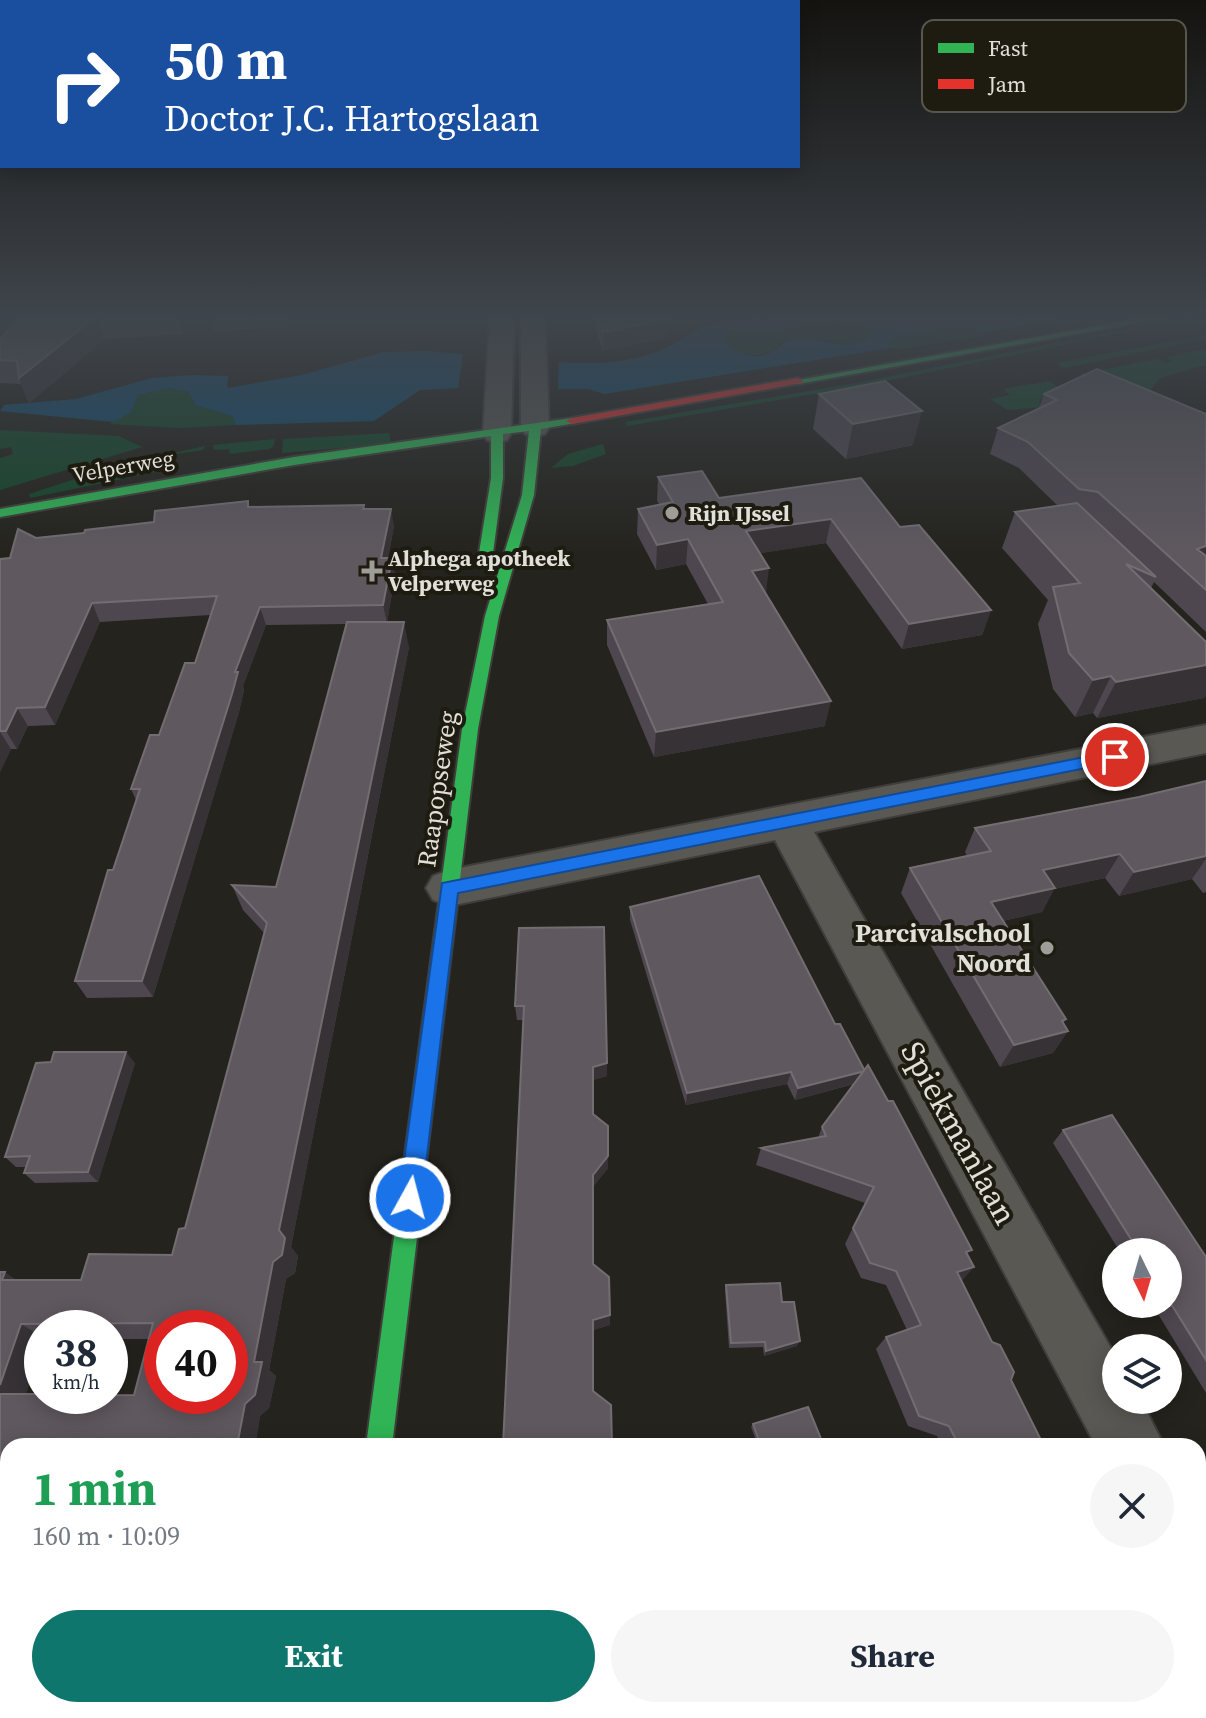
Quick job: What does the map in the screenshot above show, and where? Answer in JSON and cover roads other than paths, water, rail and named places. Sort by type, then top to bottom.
[{"type":"main road","name":"Velperweg","points":[[0,513],[294,461],[540,440],[781,396]]},
{"type":"main road","name":"Raapopseweg","points":[[380,1438],[470,729],[492,616],[528,495],[540,440]]},
{"type":"main road","name":"Raapopseweg","points":[[492,446],[497,478],[486,553],[492,616]]},
{"type":"main road","name":"Velperweg","points":[[255,470],[325,474],[383,467]]},
{"type":"street","points":[[492,446],[496,396]]},
{"type":"street","points":[[538,396],[540,440]]},
{"type":"street","points":[[449,888],[1206,739]]},
{"type":"street","name":"Spiekmanlaan","points":[[786,821],[1127,1438]]},
{"type":"water","points":[[138,396],[131,412],[113,422],[0,411],[4,405]]},
{"type":"water","points":[[191,396],[411,396],[374,421],[236,425],[232,416],[195,405]]},
{"type":"place","name":"Rijn IJssel","points":[[672,513]]},
{"type":"place","name":"Alphega apotheek Velperweg","points":[[372,571]]},
{"type":"place","name":"Parcivalschool Noord","points":[[1047,948]]}]
